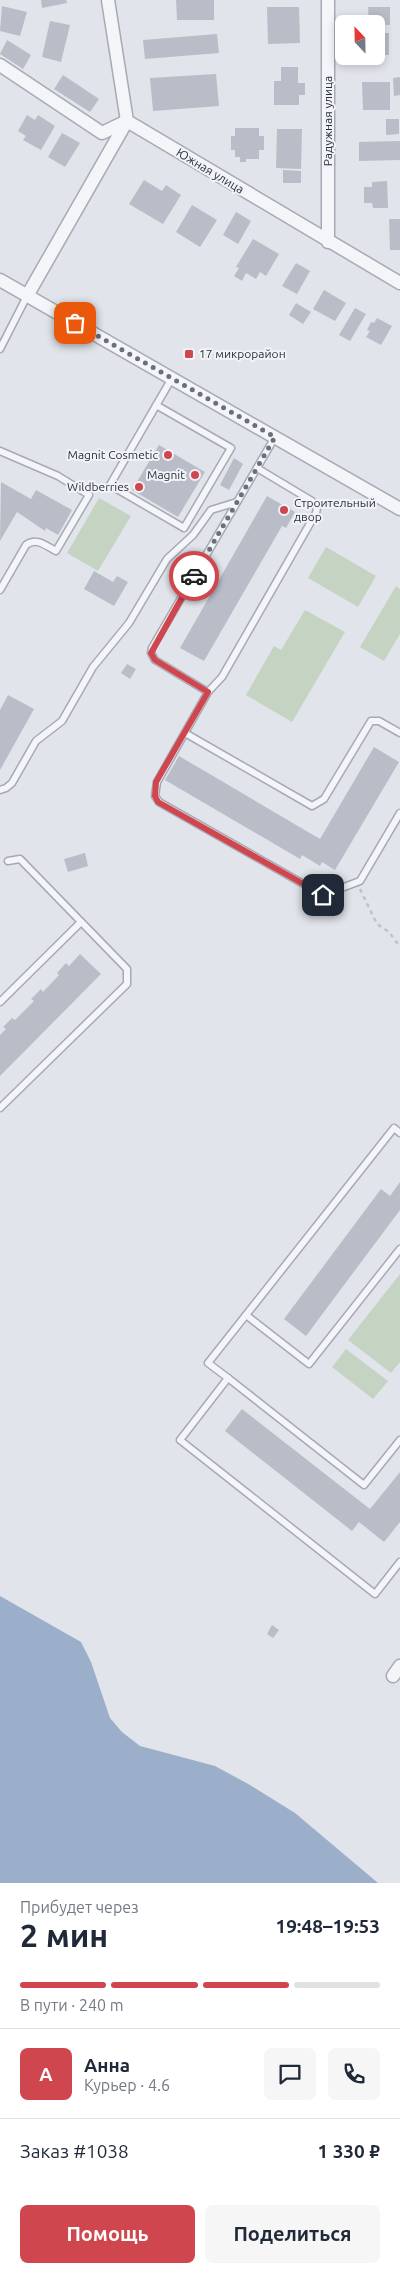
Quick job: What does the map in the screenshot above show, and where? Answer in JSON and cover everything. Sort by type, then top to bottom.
[{"type":"street","points":[[27,296],[127,121],[108,0]]},
{"type":"street","name":"Радужная улица","points":[[328,0],[328,242]]},
{"type":"street","points":[[0,65],[102,133],[127,121]]},
{"type":"street","name":"Южная улица","points":[[127,121],[400,283]]},
{"type":"street","points":[[0,280],[400,509]]},
{"type":"lane","points":[[0,350],[27,296]]},
{"type":"lane","points":[[156,405],[231,448],[184,528],[110,485],[156,405],[172,378]]},
{"type":"lane","points":[[208,692],[155,660],[151,653],[275,437]]},
{"type":"lane","points":[[0,451],[58,476],[89,495],[56,551],[38,541],[31,541],[26,545],[0,590]]},
{"type":"lane","points":[[257,468],[312,501],[316,508],[316,513],[222,677],[208,692],[156,782],[155,796],[158,802],[323,895],[357,883],[363,877],[400,813]]},
{"type":"lane","points":[[0,790],[12,783],[36,741],[62,721],[93,667],[129,623],[167,558],[193,535],[211,510],[237,502]]},
{"type":"lane","points":[[185,733],[312,806],[324,799],[371,721],[379,721],[400,733]]},
{"type":"lane","points":[[0,1108],[126,984],[128,969],[20,859],[8,861]]},
{"type":"lane","points":[[0,1002],[81,922]]},
{"type":"lane","points":[[400,1133],[394,1128],[208,1363],[364,1485],[400,1440]]},
{"type":"lane","points":[[246,1314],[309,1364],[400,1249]]},
{"type":"lane","points":[[228,1378],[180,1440],[375,1594],[399,1565]]},
{"type":"path","points":[[357,883],[378,924],[389,932],[400,947]]},
{"type":"green space","points":[[99,498],[131,516],[98,571],[67,553]]},
{"type":"green space","points":[[326,547],[376,576],[358,607],[308,578]]},
{"type":"green space","points":[[396,586],[400,589],[400,634],[384,661],[360,647]]},
{"type":"green space","points":[[305,610],[345,632],[292,722],[246,695],[274,646],[281,650]]},
{"type":"green space","points":[[400,1274],[400,1362],[391,1373],[348,1340]]},
{"type":"green space","points":[[346,1349],[388,1381],[373,1399],[332,1367]]},
{"type":"water","points":[[0,1596],[81,1642],[91,1662],[110,1718],[122,1732],[140,1746],[215,1766],[250,1785],[295,1813],[378,1883],[0,1883]]},
{"type":"building","points":[[41,0],[66,0],[67,3],[42,8]]},
{"type":"building","points":[[176,0],[214,0],[214,20],[177,20]]},
{"type":"building","points":[[2,6],[27,12],[20,36],[0,31]]},
{"type":"building","points":[[267,7],[299,7],[300,43],[268,44]]},
{"type":"building","points":[[368,7],[390,7],[390,25],[385,25],[385,15],[368,15]]},
{"type":"building","points":[[50,21],[70,25],[61,62],[42,57]]},
{"type":"building","points":[[385,33],[389,33],[389,55],[385,55]]},
{"type":"building","points":[[217,34],[219,53],[145,59],[143,40]]},
{"type":"building","points":[[7,40],[31,55],[23,69],[0,54]]},
{"type":"building","points":[[281,67],[298,67],[298,83],[305,83],[305,95],[299,95],[299,105],[274,105],[274,81],[281,81]]},
{"type":"building","points":[[216,74],[219,106],[153,111],[150,78]]},
{"type":"building","points":[[63,75],[99,99],[90,112],[54,89]]},
{"type":"building","points":[[400,77],[400,95],[394,96],[393,78]]},
{"type":"building","points":[[362,82],[390,82],[390,110],[363,110]]},
{"type":"building","points":[[27,115],[35,120],[38,115],[55,126],[41,150],[23,140],[26,136],[18,131]]},
{"type":"building","points":[[386,119],[399,119],[399,134],[386,135]]},
{"type":"building","points":[[235,128],[259,128],[259,136],[264,136],[264,150],[259,150],[259,159],[246,159],[246,162],[240,162],[240,157],[235,157],[235,150],[231,150],[231,136],[235,136]]},
{"type":"building","points":[[277,129],[302,129],[301,169],[276,168]]},
{"type":"building","points":[[62,133],[80,143],[65,167],[48,157]]},
{"type":"building","points":[[400,141],[400,160],[359,161],[359,142]]},
{"type":"building","points":[[283,170],[301,171],[301,183],[283,183]]},
{"type":"building","points":[[144,180],[162,191],[166,185],[181,195],[163,224],[129,204]]},
{"type":"building","points":[[387,181],[388,208],[373,208],[372,203],[364,203],[364,187],[372,187],[372,182]]},
{"type":"building","points":[[192,205],[217,220],[200,247],[176,232]]},
{"type":"building","points":[[236,212],[251,221],[238,244],[223,235]]},
{"type":"building","points":[[389,219],[400,219],[400,250],[390,250]]},
{"type":"building","points":[[253,239],[279,254],[266,276],[260,272],[256,279],[246,273],[242,281],[234,276],[239,268],[236,267]]},
{"type":"building","points":[[296,263],[310,271],[297,294],[282,286]]},
{"type":"building","points":[[324,290],[346,303],[335,321],[313,309]]},
{"type":"building","points":[[296,303],[311,312],[303,324],[289,315]]},
{"type":"building","points":[[355,308],[366,314],[350,341],[339,335]]},
{"type":"building","points":[[377,318],[392,326],[381,345],[366,337],[370,331],[367,330],[371,322],[374,323]]},
{"type":"building","points":[[159,445],[205,472],[178,517],[132,490]]},
{"type":"building","points":[[234,458],[243,464],[229,490],[220,485]]},
{"type":"building","points":[[1,482],[31,499],[36,490],[72,510],[58,535],[46,528],[45,531],[17,512],[0,541]]},
{"type":"building","points":[[267,496],[295,512],[286,528],[282,526],[204,661],[180,648]]},
{"type":"building","points":[[94,571],[113,582],[117,576],[128,582],[114,606],[84,589]]},
{"type":"building","points":[[127,664],[136,669],[130,679],[121,673]]},
{"type":"building","points":[[8,695],[34,709],[0,770],[0,710]]},
{"type":"building","points":[[374,747],[399,762],[335,870],[322,862],[320,866],[302,855],[300,859],[165,780],[179,756],[320,839]]},
{"type":"building","points":[[85,853],[88,866],[68,872],[64,859]]},
{"type":"building","points":[[80,954],[101,974],[0,1076],[0,1035],[6,1029],[3,1027],[12,1018],[15,1020],[34,1001],[31,999],[41,989],[43,992],[59,975],[57,973],[66,963],[69,966]]},
{"type":"building","points":[[400,1182],[400,1210],[306,1336],[284,1319],[381,1189],[390,1196]]},
{"type":"building","points":[[242,1409],[370,1509],[400,1472],[400,1522],[384,1542],[359,1522],[352,1531],[225,1431]]},
{"type":"building","points":[[272,1625],[279,1630],[273,1638],[267,1634]]},
{"type":"way so far","points":[[75,323],[275,437],[194,576]]},
{"type":"place","name":"17 микрорайон","points":[[189,354]]},
{"type":"place","name":"Magnit Cosmetic","points":[[168,455]]},
{"type":"place","name":"Magnit","points":[[195,475]]},
{"type":"place","name":"Wildberries","points":[[139,487]]},
{"type":"place","name":"Строительный двор","points":[[284,510]]},
{"type":"route","points":[[194,576],[152,648],[151,653],[155,660],[208,692],[156,782],[155,796],[158,802],[323,895]]}]
